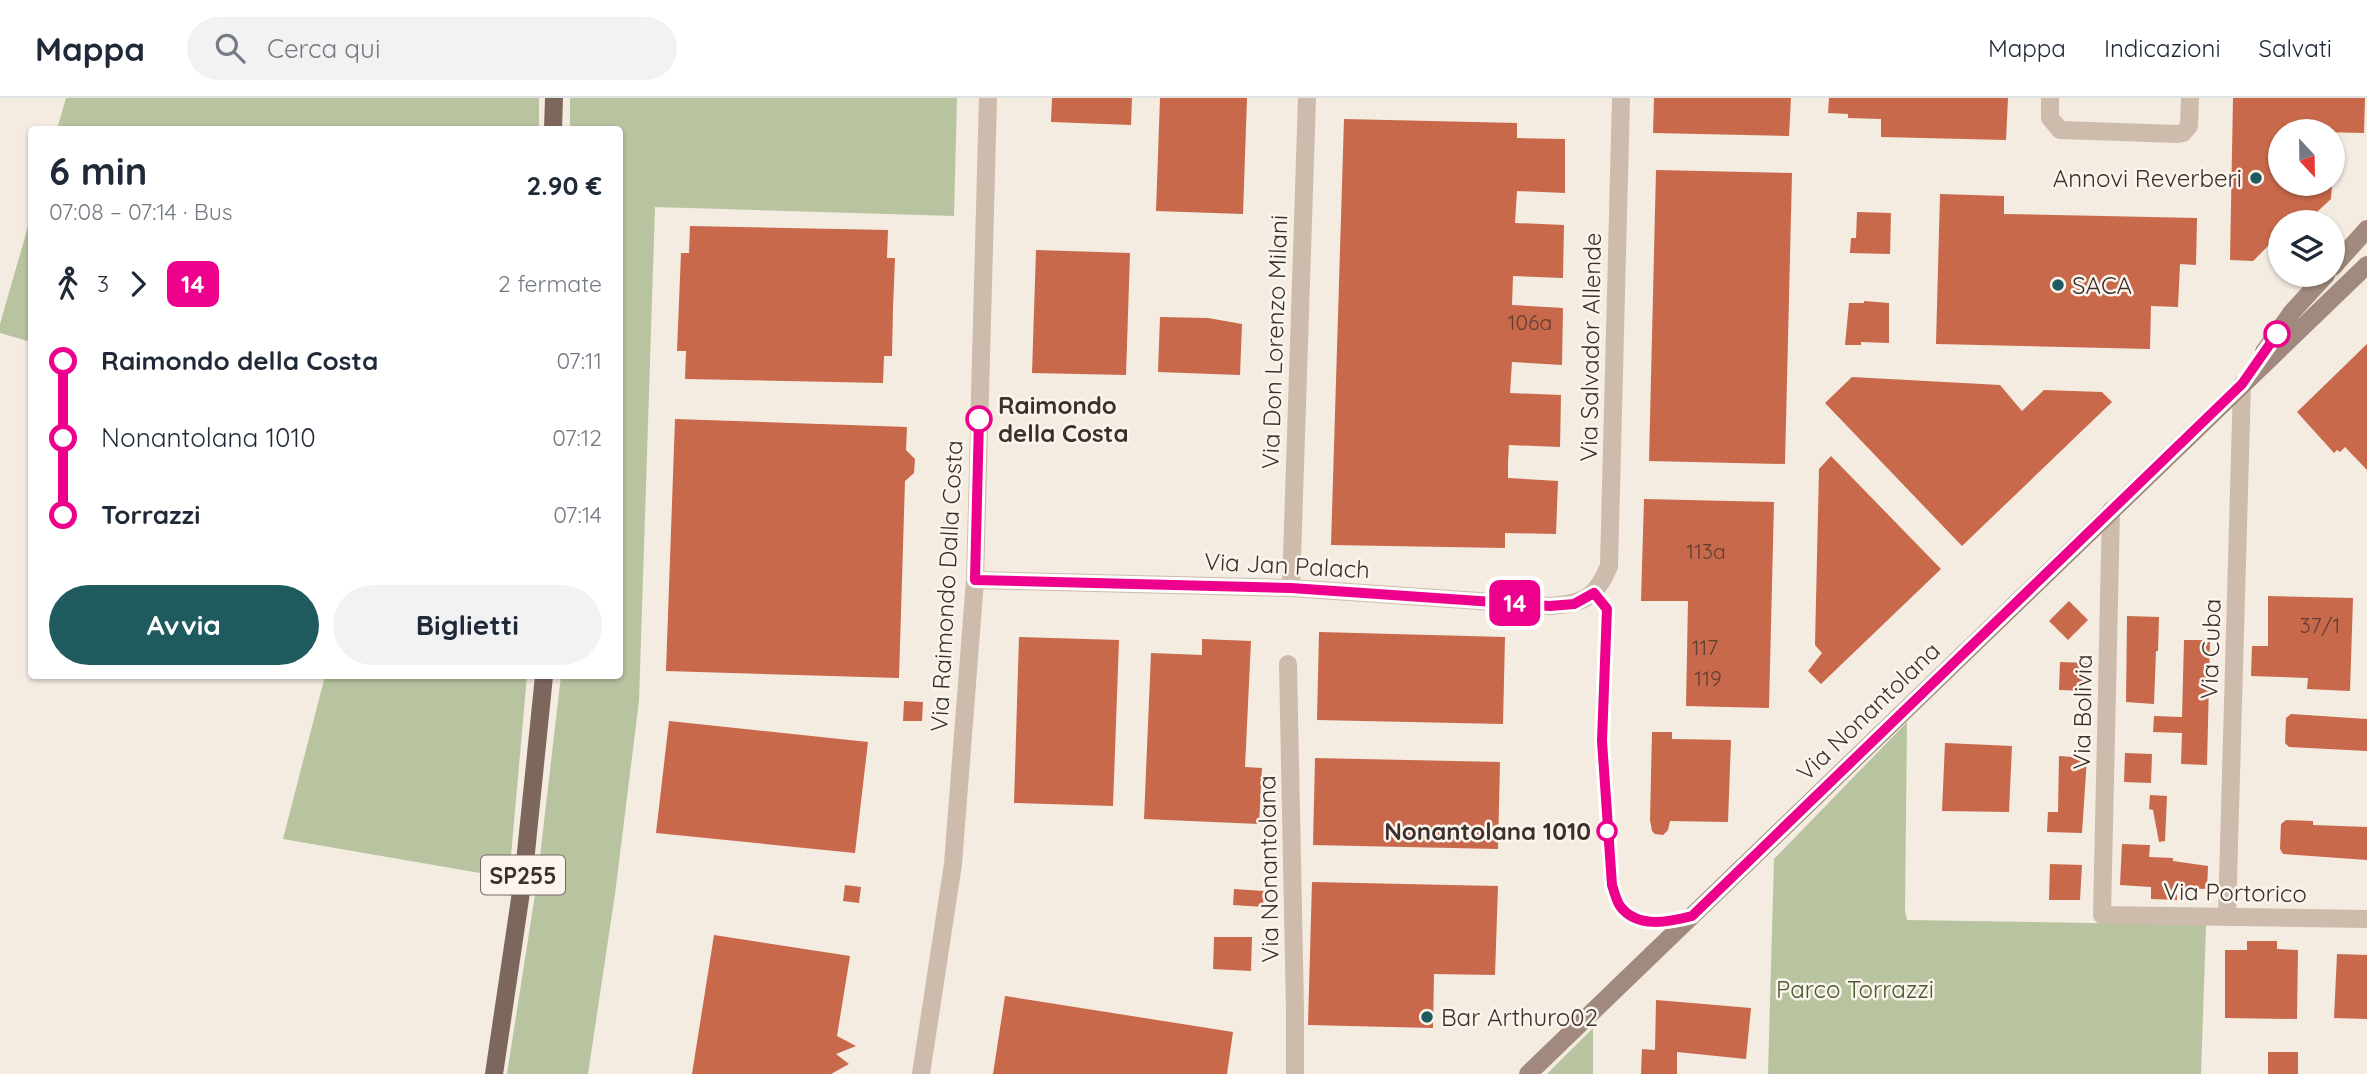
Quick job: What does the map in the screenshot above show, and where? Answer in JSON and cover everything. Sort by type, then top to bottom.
[{"type":"main road","points":[[553,126],[554,98]]},
{"type":"main road","points":[[2345,254],[2367,229]]},
{"type":"main road","name":"Via Nonantolana","points":[[1528,1074],[2367,265]]},
{"type":"main road","name":"Via Nonantolana","points":[[2242,384],[2292,312],[2315,287]]},
{"type":"main road","name":"SP255","points":[[495,1074],[524,872],[544,679]]},
{"type":"street","name":"Via Raimondo Dalla Costa","points":[[921,1074],[953,864],[975,580],[988,98]]},
{"type":"street","name":"Via Don Lorenzo Milani","points":[[1291,588],[1307,98]]},
{"type":"street","name":"Via Salvador Allende","points":[[1594,593],[1609,566],[1620,98]]},
{"type":"street","points":[[2050,98],[2050,118],[2060,130],[2178,134],[2183,133],[2189,126],[2190,98]]},
{"type":"street","name":"Via Cuba","points":[[2227,916],[2242,384]]},
{"type":"street","name":"Via Bolivia","points":[[2102,915],[2111,510]]},
{"type":"street","name":"Via Jan Palach","points":[[975,580],[1291,588],[1550,606],[1574,604],[1594,593]]},
{"type":"street","name":"Via Nonantolana","points":[[1288,664],[1296,1010],[1294,1074]]},
{"type":"street","name":"Via Portorico","points":[[2102,915],[2367,919]]},
{"type":"green space","points":[[66,98],[539,98],[539,126],[58,126]]},
{"type":"green space","points":[[570,98],[957,98],[954,216],[655,207],[639,701],[615,894],[588,1074],[507,1074],[537,882],[561,679],[623,679],[623,126],[570,126]]},
{"type":"green space","points":[[28,226],[28,341],[0,333],[0,324]]},
{"type":"green space","points":[[324,679],[527,679],[509,878],[283,839]]},
{"type":"green space","name":"Parco Torrazzi","points":[[1907,722],[1907,920],[2206,925],[2201,1074],[1768,1074],[1774,859]]},
{"type":"green space","points":[[1593,1028],[1593,1074],[1547,1074]]},
{"type":"building","points":[[1052,98],[1132,98],[1131,125],[1051,122]]},
{"type":"building","points":[[1160,98],[1247,98],[1243,214],[1156,211]]},
{"type":"building","points":[[1654,98],[1791,98],[1789,136],[1653,133]]},
{"type":"building","points":[[1829,98],[2008,98],[2006,140],[1881,137],[1881,119],[1848,118],[1848,114],[1828,113]]},
{"type":"building","name":"Annovi Reverberi","points":[[2233,98],[2365,98],[2364,133],[2345,133],[2345,119],[2268,119],[2268,196],[2331,196],[2331,199],[2319,210],[2268,210],[2268,246],[2253,261],[2230,260]]},
{"type":"building","points":[[1344,119],[1517,123],[1517,138],[1565,139],[1565,193],[1517,191],[1515,223],[1564,225],[1563,278],[1513,276],[1512,305],[1563,308],[1562,365],[1512,362],[1510,393],[1561,395],[1560,447],[1509,445],[1508,463],[1508,478],[1558,481],[1556,534],[1505,533],[1505,548],[1331,545]]},
{"type":"building","points":[[1656,170],[1792,173],[1785,464],[1649,461]]},
{"type":"building","name":"SACA","points":[[1940,194],[2004,196],[2004,214],[2197,218],[2196,265],[2180,264],[2178,307],[2151,306],[2150,349],[1936,344]]},
{"type":"building","points":[[1857,212],[1891,213],[1890,254],[1850,253],[1851,238],[1856,238]]},
{"type":"building","points":[[690,226],[888,230],[887,258],[895,258],[892,356],[884,356],[883,383],[685,379],[686,351],[677,351],[681,253],[689,253]]},
{"type":"building","points":[[1036,250],[1130,253],[1126,375],[1032,373]]},
{"type":"building","points":[[1849,303],[1889,303],[1889,343],[1861,342],[1861,345],[1845,345]]},
{"type":"building","points":[[1160,317],[1208,318],[1242,324],[1240,375],[1158,372]]},
{"type":"building","points":[[2367,344],[2367,470],[2345,447],[2334,453],[2297,412]]},
{"type":"building","points":[[1852,377],[2000,385],[2022,411],[2044,390],[2102,392],[2112,402],[1962,546],[1825,403]]},
{"type":"building","points":[[675,419],[907,427],[906,450],[915,459],[914,473],[905,481],[899,678],[666,671]]},
{"type":"building","points":[[1831,456],[1941,569],[1821,684],[1808,671],[1822,653],[1815,645],[1819,469]]},
{"type":"building","points":[[1644,499],[1774,502],[1769,708],[1686,706],[1688,601],[1641,601]]},
{"type":"building","points":[[2268,596],[2353,598],[2350,691],[2307,689],[2308,678],[2251,676],[2252,646],[2268,646]]},
{"type":"building","points":[[2069,601],[2088,620],[2068,640],[2049,621]]},
{"type":"building","points":[[2127,616],[2159,617],[2154,704],[2126,702]]},
{"type":"building","points":[[1319,632],[1505,637],[1503,724],[1317,720]]},
{"type":"building","points":[[1019,637],[1119,640],[1113,806],[1014,803]]},
{"type":"building","points":[[1202,639],[1251,641],[1245,767],[1262,768],[1259,824],[1144,819],[1151,653],[1202,655]]},
{"type":"building","points":[[2184,640],[2210,640],[2207,765],[2181,764],[2182,733],[2153,732],[2154,716],[2182,717]]},
{"type":"building","points":[[2060,662],[2088,663],[2087,691],[2059,690]]},
{"type":"building","points":[[904,701],[923,702],[922,721],[903,721]]},
{"type":"building","points":[[2291,714],[2367,719],[2367,751],[2289,747],[2285,743],[2286,718]]},
{"type":"building","points":[[669,721],[868,742],[855,853],[656,833]]},
{"type":"building","points":[[1652,732],[1672,732],[1672,739],[1731,740],[1728,822],[1670,821],[1668,830],[1663,835],[1652,831]]},
{"type":"building","points":[[1945,743],[2012,746],[2009,812],[1942,811]]},
{"type":"building","points":[[2125,753],[2152,754],[2151,783],[2124,782]]},
{"type":"building","points":[[2059,756],[2087,758],[2082,833],[2047,832],[2048,812],[2058,812]]},
{"type":"building","points":[[1315,758],[1500,762],[1498,849],[1313,845]]},
{"type":"building","points":[[2150,795],[2167,796],[2165,841],[2159,842],[2153,810],[2149,809]]},
{"type":"building","points":[[2286,820],[2313,821],[2313,825],[2367,827],[2367,860],[2283,854],[2280,849],[2281,824]]},
{"type":"building","points":[[2122,844],[2150,845],[2149,857],[2173,858],[2173,861],[2208,866],[2207,889],[2177,888],[2177,900],[2151,899],[2151,887],[2120,885]]},
{"type":"building","points":[[2050,864],[2082,865],[2080,900],[2049,900]]},
{"type":"building","points":[[1312,882],[1498,886],[1495,975],[1434,974],[1433,1028],[1308,1025]]},
{"type":"building","points":[[845,885],[861,887],[859,903],[843,901]]},
{"type":"building","points":[[1234,889],[1264,891],[1263,907],[1233,905]]},
{"type":"building","points":[[714,935],[850,956],[837,1036],[856,1046],[836,1054],[849,1064],[831,1074],[692,1074]]},
{"type":"building","points":[[1214,937],[1252,937],[1251,971],[1213,969]]},
{"type":"building","points":[[2247,941],[2277,941],[2277,949],[2298,950],[2297,1019],[2225,1018],[2225,950],[2247,950]]},
{"type":"building","points":[[2337,954],[2367,955],[2367,1019],[2334,1018]]},
{"type":"building","points":[[1005,996],[1233,1032],[1227,1074],[993,1074]]},
{"type":"building","points":[[1656,1000],[1751,1008],[1746,1059],[1677,1052],[1677,1074],[1641,1074],[1642,1049],[1655,1050]]},
{"type":"building","points":[[2268,1052],[2298,1052],[2298,1074],[2268,1074]]},
{"type":"bus line","name":"14","points":[[979,419],[975,580],[1291,588],[1550,606],[1574,604],[1594,593],[1607,609],[1602,741],[1612,885],[1620,906],[1635,918],[1663,923],[1692,916],[2242,384],[2277,334]]},
{"type":"place","name":"Annovi Reverberi","points":[[2256,178]]},
{"type":"place","name":"SACA","points":[[2058,285]]},
{"type":"place","name":"Raimondo della Costa","points":[[979,419]]},
{"type":"place","name":"Nonantolana 1010","points":[[1607,831]]},
{"type":"place","name":"Bar Arthuro02","points":[[1427,1017]]}]
